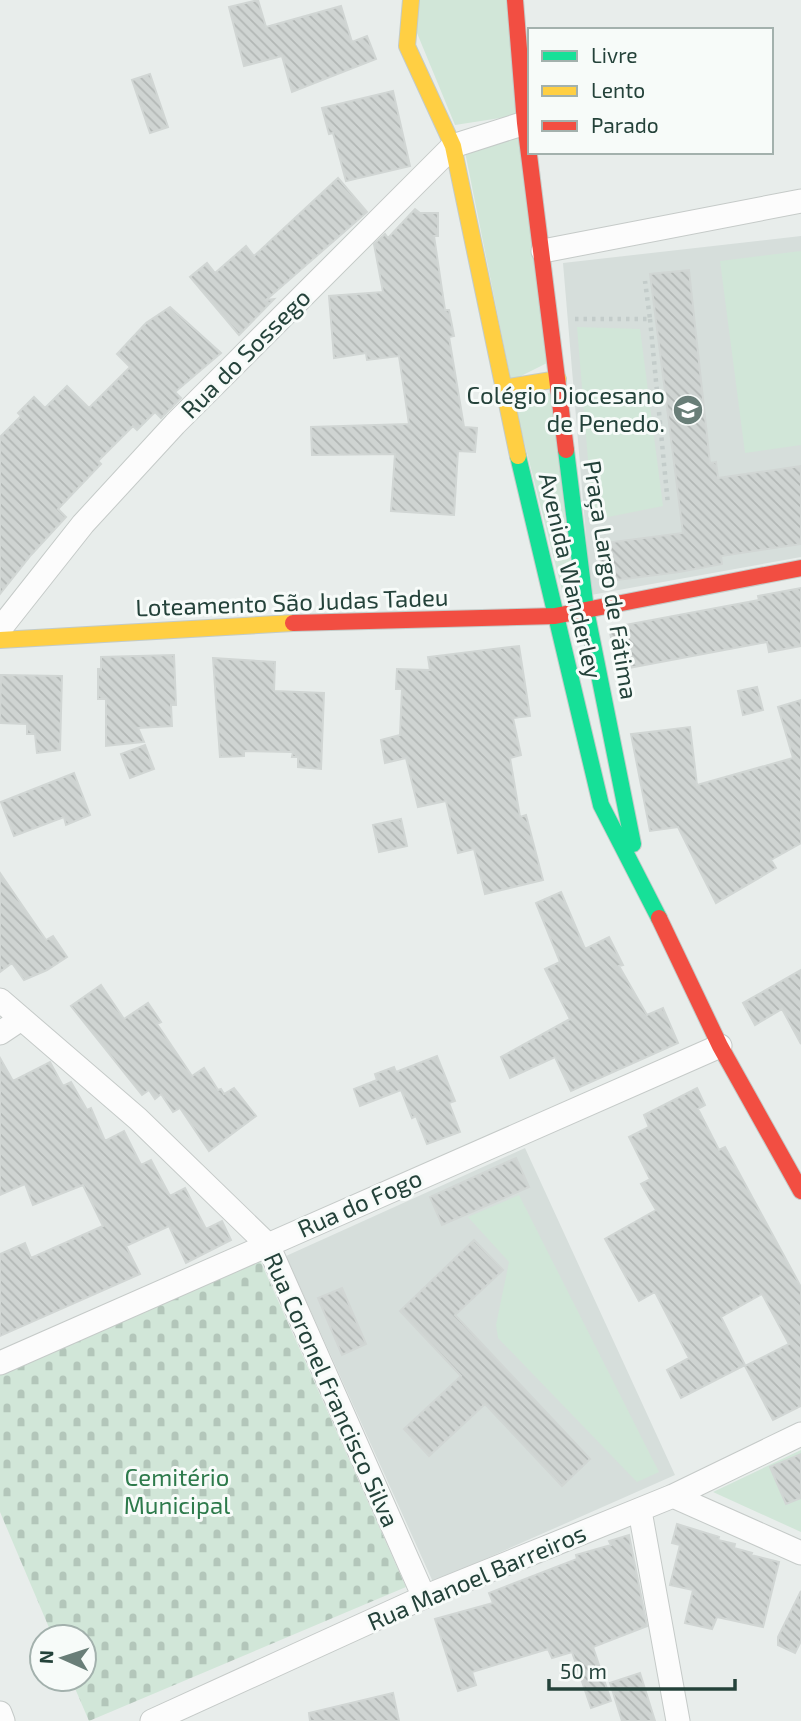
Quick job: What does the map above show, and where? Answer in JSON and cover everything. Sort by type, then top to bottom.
[{"type":"main road","name":"Avenida Wanderley","points":[[411,0],[408,46],[453,146],[502,388],[601,805],[638,874]]},
{"type":"main road","name":"Praça Largo de Fátima","points":[[515,0],[528,139]]},
{"type":"main road","points":[[393,12],[408,46]]},
{"type":"main road","name":"Praça Largo de Fátima","points":[[530,154],[586,610],[638,874]]},
{"type":"main road","points":[[502,388],[558,379]]},
{"type":"main road","name":"Loteamento São Judas Tadeu","points":[[0,640],[287,623],[555,616],[801,568]]},
{"type":"main road","points":[[638,874],[720,1046],[801,1191]]},
{"type":"street","name":"Rua do Sossego","points":[[0,629],[83,524],[175,424],[453,146],[526,124]]},
{"type":"street","points":[[543,251],[801,201]]},
{"type":"street","name":"Rua Coronel Francisco Silva","points":[[0,1000],[138,1119],[268,1245],[424,1597]]},
{"type":"street","points":[[0,1033],[21,1018]]},
{"type":"street","name":"Rua do Fogo","points":[[0,1363],[720,1046]]},
{"type":"street","name":"Rua Manoel Barreiros","points":[[152,1721],[424,1597],[640,1511],[801,1434]]},
{"type":"street","points":[[673,1496],[801,1553]]},
{"type":"street","points":[[640,1511],[678,1721]]},
{"type":"street","points":[[0,1713],[3,1721]]},
{"type":"path","points":[[645,281],[668,505]]},
{"type":"path","points":[[550,319],[650,319]]},
{"type":"shaded area","name":"Colégio Diocesano de Penedo.","points":[[801,236],[801,557],[591,595],[563,263]]},
{"type":"shaded area","points":[[525,1148],[675,1475],[433,1582],[286,1256]]},
{"type":"green space","points":[[417,0],[506,0],[520,115],[455,125],[417,33]]},
{"type":"green space","points":[[518,130],[549,362],[511,381],[464,147]]},
{"type":"green space","points":[[801,251],[801,445],[745,453],[720,261]]},
{"type":"green space","points":[[577,327],[640,329],[663,506],[593,520]]},
{"type":"green space","points":[[551,393],[574,593],[564,598],[513,398]]},
{"type":"green space","points":[[519,1195],[659,1472],[637,1482],[498,1338],[496,1325],[509,1262],[468,1217]]},
{"type":"green space","name":"Cemitério Municipal","points":[[259,1258],[406,1587],[89,1721],[77,1693],[98,1693],[98,1623],[47,1623],[0,1512],[0,1375]]},
{"type":"green space","points":[[801,1450],[801,1532],[713,1492]]},
{"type":"building","points":[[258,0],[266,27],[341,6],[352,42],[367,36],[376,59],[292,92],[282,56],[244,66],[229,7]]},
{"type":"building","points":[[150,74],[168,127],[150,133],[132,80]]},
{"type":"building","points":[[393,91],[410,166],[346,181],[333,133],[329,134],[322,108]]},
{"type":"building","points":[[338,178],[367,212],[266,300],[274,299],[239,335],[190,277],[207,263],[215,273],[246,246],[254,256]]},
{"type":"building","points":[[415,209],[420,213],[438,213],[438,236],[434,236],[445,310],[449,310],[454,336],[449,337],[464,427],[477,428],[475,452],[458,451],[454,515],[391,511],[395,454],[312,455],[311,427],[409,424],[399,356],[367,360],[366,353],[334,358],[329,296],[383,292],[374,244],[385,234],[388,238]]},
{"type":"building","points":[[689,270],[710,463],[716,462],[718,478],[801,466],[801,544],[721,556],[722,564],[602,582],[597,544],[683,533],[650,274]]},
{"type":"building","points":[[170,307],[221,353],[175,392],[181,398],[161,418],[155,412],[137,430],[133,426],[98,461],[101,464],[58,509],[66,517],[0,594],[0,437],[21,416],[18,413],[34,397],[45,408],[67,386],[89,408],[130,367],[117,354],[146,323]]},
{"type":"building","points":[[801,588],[801,646],[769,652],[767,642],[618,670],[609,628],[759,600],[758,596]]},
{"type":"building","points":[[519,646],[530,716],[513,718],[521,755],[510,758],[520,817],[526,815],[543,880],[485,894],[474,849],[458,853],[446,801],[418,807],[406,758],[385,763],[381,740],[400,735],[402,689],[396,689],[397,669],[430,670],[428,657]]},
{"type":"building","points":[[174,655],[176,705],[171,705],[172,726],[138,728],[144,742],[106,746],[106,699],[98,699],[98,669],[101,669],[101,657]]},
{"type":"building","points":[[213,658],[275,662],[274,691],[324,693],[321,769],[298,767],[298,757],[292,757],[293,752],[244,751],[244,756],[220,757]]},
{"type":"building","points":[[1,675],[62,676],[60,750],[37,753],[35,734],[27,734],[27,724],[0,723]]},
{"type":"building","points":[[757,687],[763,710],[743,715],[738,691]]},
{"type":"building","points":[[801,700],[801,843],[771,860],[776,868],[716,903],[678,827],[650,831],[631,734],[690,727],[697,785],[793,758],[778,707]]},
{"type":"building","points":[[145,745],[154,769],[130,778],[121,754]]},
{"type":"building","points":[[74,773],[90,815],[66,825],[64,817],[14,836],[1,802]]},
{"type":"building","points":[[401,819],[407,846],[379,852],[373,825]]},
{"type":"building","points":[[0,873],[46,940],[53,936],[67,957],[24,980],[12,963],[0,972]]},
{"type":"building","points":[[561,892],[585,949],[609,937],[623,965],[619,966],[647,1015],[663,1008],[678,1043],[571,1091],[555,1057],[510,1078],[501,1057],[570,1019],[545,969],[560,962],[536,903]]},
{"type":"building","points":[[801,970],[801,1044],[782,1009],[755,1025],[743,1003]]},
{"type":"building","points":[[101,985],[124,1019],[148,1003],[161,1022],[157,1024],[192,1076],[204,1068],[218,1090],[221,1089],[224,1094],[234,1088],[256,1116],[209,1151],[180,1108],[173,1112],[161,1094],[155,1099],[149,1090],[142,1095],[71,1006]]},
{"type":"building","points":[[437,1056],[455,1101],[449,1103],[460,1132],[427,1144],[416,1116],[412,1118],[401,1090],[360,1106],[354,1089],[377,1080],[375,1074],[394,1067],[396,1072]]},
{"type":"building","points":[[0,1058],[13,1081],[50,1062],[63,1086],[71,1082],[87,1110],[91,1108],[105,1141],[124,1131],[141,1165],[151,1160],[170,1196],[185,1188],[206,1229],[222,1221],[231,1240],[186,1263],[169,1226],[126,1246],[140,1274],[0,1336],[0,1254],[25,1243],[31,1258],[103,1226],[83,1185],[33,1205],[25,1184],[0,1195]]},
{"type":"building","points":[[697,1088],[705,1105],[698,1109],[719,1150],[725,1147],[801,1287],[801,1406],[773,1420],[745,1366],[789,1344],[762,1294],[721,1317],[745,1365],[681,1398],[667,1370],[689,1358],[655,1292],[639,1301],[605,1239],[656,1210],[641,1184],[650,1179],[629,1137],[649,1127],[644,1115]]},
{"type":"building","points":[[516,1158],[529,1187],[442,1225],[430,1197]]},
{"type":"building","points":[[474,1240],[503,1270],[455,1315],[590,1459],[562,1486],[485,1404],[429,1456],[404,1429],[461,1376],[400,1311]]},
{"type":"building","points":[[342,1288],[366,1344],[342,1355],[318,1298]]},
{"type":"building","points":[[801,1454],[801,1498],[786,1504],[770,1467]]},
{"type":"building","points":[[677,1524],[719,1537],[718,1540],[735,1544],[734,1548],[752,1553],[751,1555],[779,1562],[763,1627],[717,1617],[712,1629],[685,1623],[693,1590],[670,1585],[680,1545],[672,1543]]},
{"type":"building","points":[[629,1535],[647,1626],[593,1647],[611,1701],[591,1708],[572,1652],[552,1658],[548,1649],[472,1672],[476,1685],[458,1691],[435,1619],[493,1603],[489,1593],[577,1559],[576,1555],[611,1545],[609,1541]]},
{"type":"building","points":[[801,1591],[801,1641],[795,1653],[778,1645],[778,1637]]},
{"type":"building","points":[[640,1673],[655,1721],[622,1721],[610,1683]]},
{"type":"building","points":[[393,1693],[399,1721],[310,1721],[309,1713]]},
{"type":"traffic: fast","points":[[566,450],[586,610],[633,844]]},
{"type":"traffic: fast","points":[[518,456],[601,805],[659,918]]},
{"type":"traffic: slow","points":[[411,0],[407,46],[453,146],[518,456]]},
{"type":"traffic: slow","points":[[502,388],[558,379]]},
{"type":"traffic: slow","points":[[0,640],[293,623]]},
{"type":"traffic: jam","points":[[515,0],[528,147]]},
{"type":"traffic: jam","points":[[529,154],[566,450]]},
{"type":"traffic: jam","points":[[293,623],[555,616],[801,568]]},
{"type":"traffic: jam","points":[[659,918],[720,1046],[801,1191]]},
{"type":"place","name":"Colégio Diocesano de Penedo.","points":[[688,410]]}]
